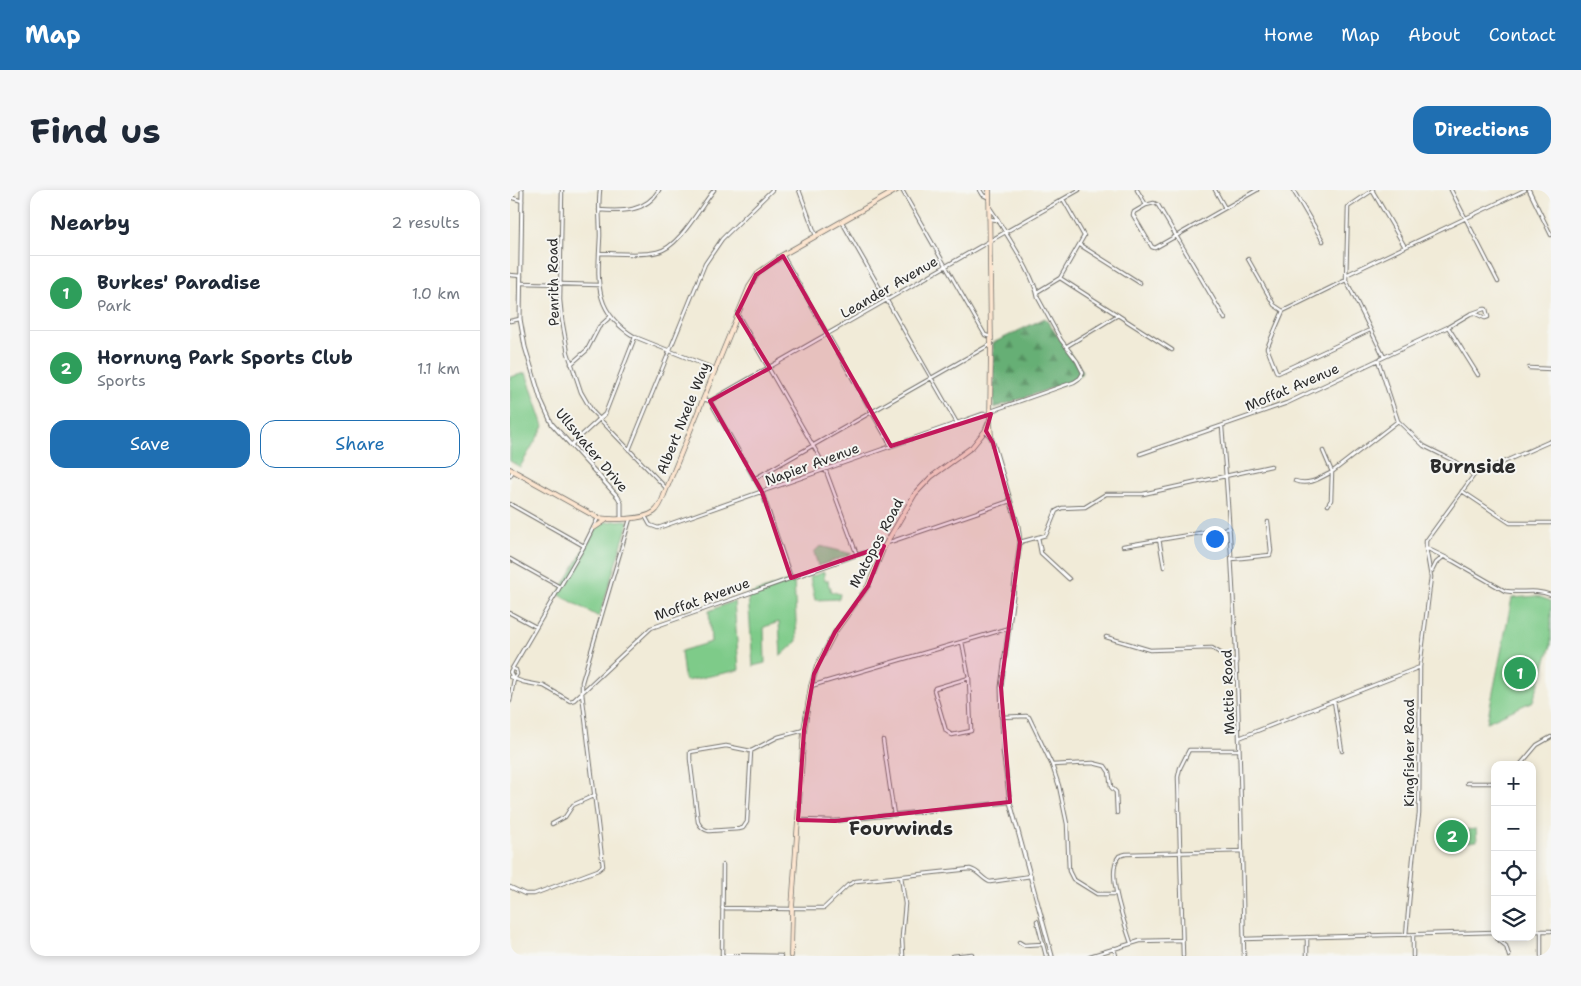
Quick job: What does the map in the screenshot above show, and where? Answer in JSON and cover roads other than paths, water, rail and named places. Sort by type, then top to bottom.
[{"type":"main road","name":"Albert Nxele Way","points":[[645,516],[657,509],[754,274],[897,190]]},
{"type":"main road","name":"Matopos Road","points":[[791,956],[792,909],[804,730],[811,686],[822,653],[868,586],[885,545],[912,499],[924,484],[972,447],[985,431],[991,415],[990,219],[988,190]]},
{"type":"main road","points":[[991,415],[991,436]]},
{"type":"main road","points":[[512,470],[598,518],[645,516]]},
{"type":"main road","points":[[594,528],[608,519]]},
{"type":"street","name":"Ullswater Drive","points":[[522,190],[520,319],[525,347],[547,415],[556,429],[618,497],[621,503],[621,518]]},
{"type":"street","name":"Penrith Road","points":[[562,190],[560,300],[571,364],[585,401],[666,488]]},
{"type":"street","points":[[600,190],[598,285],[610,317],[625,331],[635,337],[715,369]]},
{"type":"street","points":[[599,210],[623,211],[638,208],[651,200],[659,190]]},
{"type":"street","points":[[599,253],[653,253],[663,251],[673,244],[714,190]]},
{"type":"street","points":[[629,450],[709,257],[725,236],[772,190]]},
{"type":"street","points":[[799,190],[816,236]]},
{"type":"street","points":[[902,190],[985,335],[991,337]]},
{"type":"street","points":[[980,190],[984,196],[989,198]]},
{"type":"street","name":"Leander Avenue","points":[[710,401],[1079,190]]},
{"type":"street","points":[[1137,190],[1146,205]]},
{"type":"street","points":[[1215,190],[1226,209]]},
{"type":"street","points":[[1225,319],[1176,237],[1158,205],[1154,202],[1146,205],[1134,212],[1133,215],[1152,247],[1156,248],[1176,237],[1226,209],[1257,190]]},
{"type":"street","points":[[1293,190],[1323,241]]},
{"type":"street","points":[[1384,357],[1346,280],[1348,207],[1373,190],[1405,247]]},
{"type":"street","points":[[1450,190],[1498,282]]},
{"type":"street","points":[[1346,275],[1525,190]]},
{"type":"street","points":[[1529,190],[1551,235]]},
{"type":"street","points":[[510,198],[522,201]]},
{"type":"street","points":[[1037,292],[1060,278],[1080,245],[1084,234],[1063,199]]},
{"type":"street","points":[[989,206],[1005,232],[1061,340],[1067,346],[1118,315]]},
{"type":"street","points":[[990,219],[998,220]]},
{"type":"street","points":[[842,222],[957,423]]},
{"type":"street","points":[[1080,245],[1140,283]]},
{"type":"street","points":[[782,256],[891,446]]},
{"type":"street","points":[[1248,259],[1274,304],[1282,311]]},
{"type":"street","points":[[510,275],[521,276]]},
{"type":"street","points":[[1060,278],[1172,350]]},
{"type":"street","points":[[1346,280],[1282,311],[1267,348],[1276,371],[1280,373],[1370,330]]},
{"type":"street","points":[[521,283],[598,285]]},
{"type":"street","name":"Moffat Avenue","points":[[1140,454],[1287,404],[1448,328],[1474,313],[1486,309],[1488,317],[1485,318],[1474,313]]},
{"type":"street","points":[[737,314],[813,445],[825,470],[857,555]]},
{"type":"street","points":[[571,364],[584,355],[599,327],[610,317]]},
{"type":"street","points":[[510,321],[520,319]]},
{"type":"street","points":[[1448,328],[1478,375]]},
{"type":"street","points":[[571,445],[604,414],[635,337]]},
{"type":"street","points":[[754,479],[991,344]]},
{"type":"street","name":"Napier Avenue","points":[[645,516],[650,524],[658,528],[983,414],[991,415],[1074,382],[1080,378],[1083,371],[1067,346]]},
{"type":"street","points":[[1378,360],[1398,421],[1424,446],[1454,461],[1474,475]]},
{"type":"street","points":[[1529,368],[1551,369]]},
{"type":"street","points":[[704,399],[710,401],[762,492],[791,578]]},
{"type":"street","points":[[1295,482],[1310,482],[1332,472],[1398,421]]},
{"type":"street","name":"Mattie Road","points":[[1222,427],[1232,559],[1237,663],[1244,956]]},
{"type":"street","points":[[985,431],[991,436],[1018,526],[1020,542],[1001,687],[1006,774],[1010,802],[1052,956]]},
{"type":"street","points":[[1551,441],[1474,475],[1428,538],[1426,548],[1505,591],[1535,590],[1551,595]]},
{"type":"street","points":[[1323,451],[1332,472],[1331,499],[1328,506]]},
{"type":"street","points":[[1020,542],[1048,534],[1056,511],[1062,508],[1085,506],[1106,494],[1143,494],[1270,466]]},
{"type":"street","points":[[510,476],[512,470]]},
{"type":"street","points":[[1462,490],[1510,523],[1551,523]]},
{"type":"street","name":"Moffat Avenue","points":[[582,693],[651,628],[1010,501]]},
{"type":"street","points":[[510,504],[584,546]]},
{"type":"street","points":[[582,693],[570,701],[544,686],[514,679],[510,674],[584,546],[598,518]]},
{"type":"street","points":[[510,887],[525,894],[534,894],[601,868],[603,863],[582,693],[582,678],[631,518]]},
{"type":"street","points":[[1232,559],[1270,555],[1268,522]]},
{"type":"street","points":[[1123,546],[1230,528]]},
{"type":"street","points":[[1038,537],[1041,553],[1069,579]]},
{"type":"street","points":[[1159,539],[1164,567]]},
{"type":"street","name":"Kingfisher Road","points":[[1406,934],[1419,814],[1420,667],[1431,572],[1426,548]]},
{"type":"street","points":[[1431,572],[1436,563],[1444,557]]},
{"type":"street","points":[[510,558],[560,587]]},
{"type":"street","points":[[510,613],[536,627]]},
{"type":"street","points":[[811,686],[1008,628]]},
{"type":"street","points":[[1106,637],[1150,650],[1212,648],[1237,663]]},
{"type":"street","points":[[962,642],[969,678],[971,731],[952,735],[946,731],[934,690],[935,688],[969,678]]},
{"type":"street","points":[[1239,738],[1420,667]]},
{"type":"street","points":[[510,701],[514,679],[517,674],[516,670],[512,668]]},
{"type":"street","points":[[1334,701],[1342,751]]},
{"type":"street","points":[[1002,717],[1029,717],[1052,765],[1067,824],[1070,875],[1097,894],[1116,894]]},
{"type":"street","points":[[751,751],[748,822],[743,828],[739,829],[709,831],[702,828],[698,822],[690,752],[726,746],[751,751],[778,737],[804,730]]},
{"type":"street","points":[[1524,761],[1540,743],[1551,737]]},
{"type":"street","points":[[883,740],[894,815]]},
{"type":"street","points":[[1183,956],[1178,777],[1180,768],[1189,750],[1239,750]]},
{"type":"street","points":[[1052,765],[1093,762],[1105,766],[1109,772],[1112,787],[1116,792],[1117,813]]},
{"type":"street","points":[[1467,783],[1491,783]]},
{"type":"street","points":[[552,824],[565,816],[573,805],[595,796]]},
{"type":"street","points":[[798,820],[835,821],[1010,802]]},
{"type":"street","points":[[1131,943],[1116,894],[1115,863],[1119,856],[1126,854],[1242,850]]},
{"type":"street","points":[[724,865],[722,956],[781,956]]},
{"type":"street","points":[[722,908],[822,908],[829,905],[852,882],[901,876],[970,869],[977,871],[985,880],[990,882],[1030,876]]},
{"type":"street","points":[[901,876],[905,904],[902,937],[903,956]]},
{"type":"street","points":[[1037,921],[1046,956]]},
{"type":"street","points":[[1536,931],[1551,931]]},
{"type":"street","points":[[1541,931],[1541,956]]},
{"type":"street","points":[[1244,940],[1491,932]]},
{"type":"street","points":[[1413,934],[1413,956]]},
{"type":"street","points":[[1307,937],[1308,956]]},
{"type":"street","points":[[1090,956],[1131,943],[1148,940],[1182,940]]},
{"type":"street","points":[[1500,941],[1506,946],[1508,956]]},
{"type":"street","points":[[1019,942],[1024,945],[1043,944]]},
{"type":"street","points":[[1114,948],[1116,956]]},
{"type":"street","points":[[952,956],[972,954]]},
{"type":"place","name":"Burkes' Paradise","points":[[1520,673]]},
{"type":"place","name":"Hornung Park Sports Club","points":[[1452,836]]},
{"type":"district","name":"Burnside","points":[[1473,466]]},
{"type":"district","name":"Fourwinds","points":[[901,828]]}]
